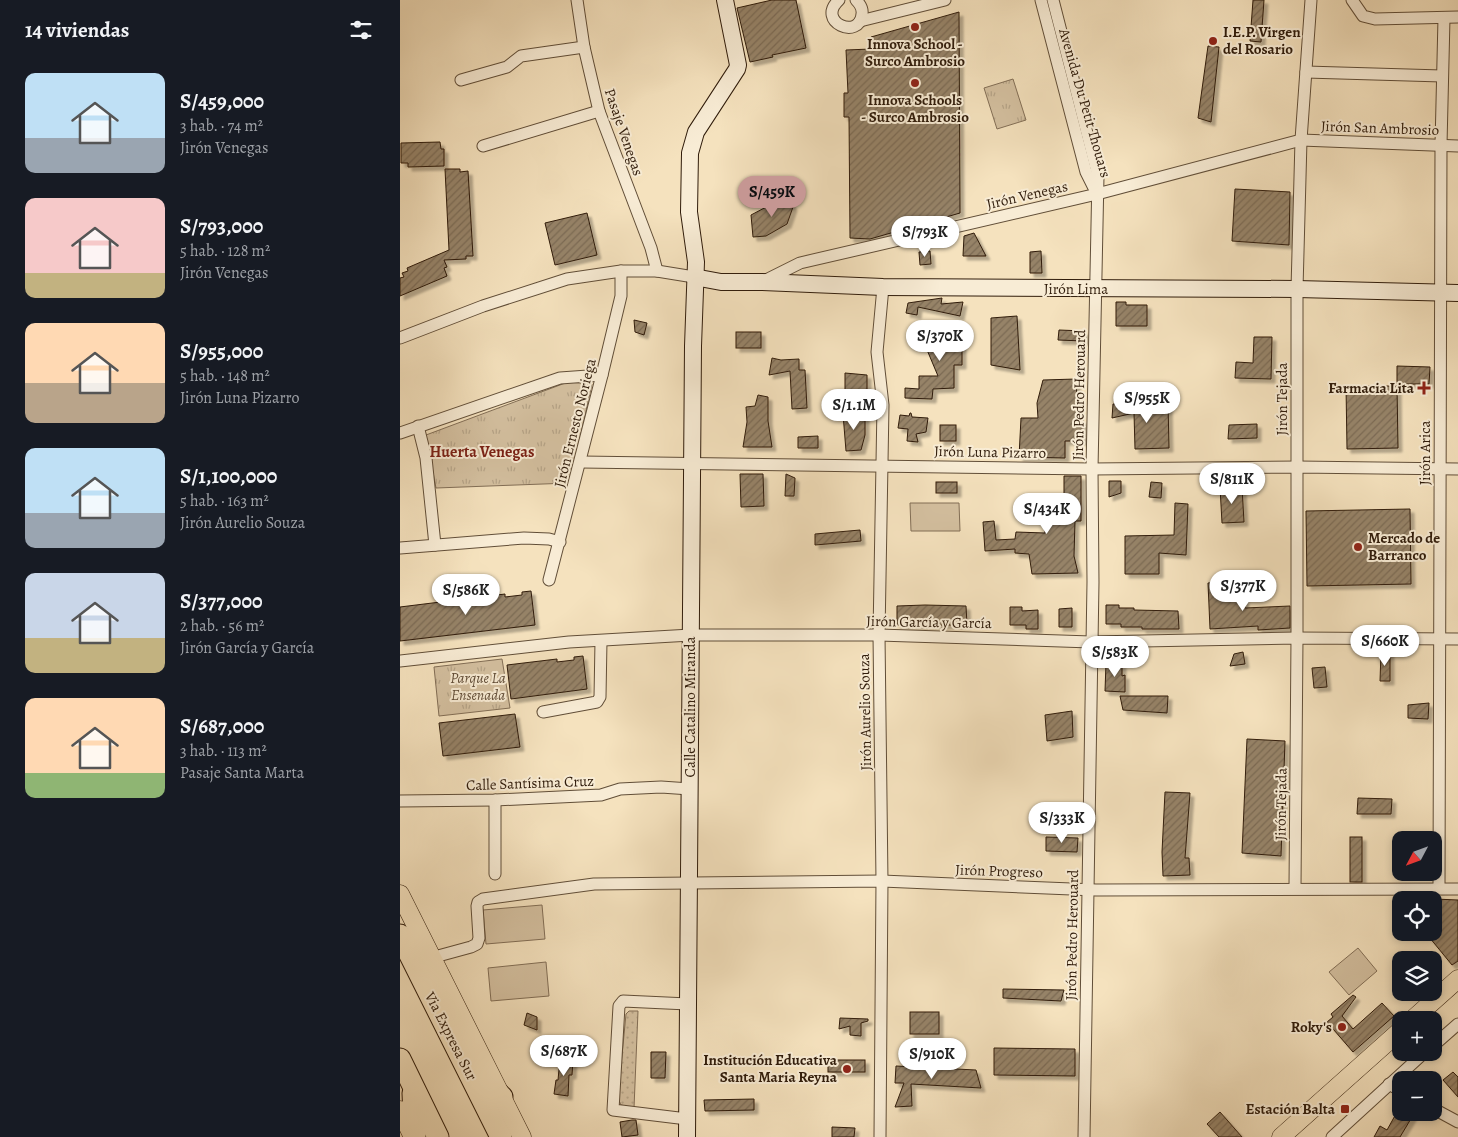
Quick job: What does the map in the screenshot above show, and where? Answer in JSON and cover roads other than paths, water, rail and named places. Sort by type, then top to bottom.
[{"type":"highway","name":"Via Expresa Sur","points":[[400,935],[501,1137]]},
{"type":"highway","points":[[461,1056],[502,1098]]},
{"type":"highway","points":[[400,1059],[438,1137]]},
{"type":"highway","points":[[412,1083],[414,1137]]},
{"type":"main road","points":[[400,894],[522,1137]]},
{"type":"main road","points":[[1422,1011],[1458,979]]},
{"type":"main road","points":[[1282,1137],[1392,1038]]},
{"type":"main road","points":[[400,1110],[414,1137]]},
{"type":"street","name":"Pasaje Venegas","points":[[577,0],[584,47],[598,111],[651,248],[656,271]]},
{"type":"street","name":"Calle Catalino Miranda","points":[[687,1137],[692,465],[694,277],[696,262],[689,212],[690,153],[696,132],[738,65],[725,0]]},
{"type":"street","points":[[839,0],[833,8],[833,17],[843,27],[848,28],[860,21],[944,0]]},
{"type":"street","points":[[856,0],[863,11],[860,21]]},
{"type":"street","name":"Avenida Du Petit Thouars","points":[[1041,0],[1086,172],[1097,194]]},
{"type":"street","name":"Avenida Du Petit Thouars","points":[[1053,0],[1098,176],[1097,194]]},
{"type":"street","name":"Jirón Tejada","points":[[1295,888],[1298,467],[1297,289],[1301,140],[1311,0]]},
{"type":"street","points":[[1352,0],[1363,16],[1376,19],[1458,17]]},
{"type":"street","name":"Jirón Arica","points":[[1439,888],[1441,145],[1444,18]]},
{"type":"street","points":[[461,80],[507,67],[521,56],[584,47]]},
{"type":"street","points":[[1306,72],[1442,76]]},
{"type":"street","points":[[483,146],[598,111]]},
{"type":"street","name":"Jirón Venegas","points":[[762,282],[800,263],[1097,194],[1301,140]]},
{"type":"street","name":"Jirón San Ambrosio","points":[[1301,140],[1458,146]]},
{"type":"street","name":"Jirón Pedro Herouard","points":[[1084,1137],[1097,194]]},
{"type":"street","points":[[400,338],[483,306],[567,279],[621,271],[656,271],[694,277]]},
{"type":"street","name":"Jirón Ernesto Noriega","points":[[549,580],[581,462],[621,296],[621,271]]},
{"type":"street","name":"Jirón Lima","points":[[694,277],[722,282],[883,287],[1297,289],[1458,293]]},
{"type":"street","name":"Jirón Aurelio Souza","points":[[880,1137],[882,881],[879,635],[883,405],[878,352],[883,287]]},
{"type":"street","points":[[400,433],[560,378],[602,375]]},
{"type":"street","points":[[418,426],[426,458],[435,545]]},
{"type":"street","name":"Jirón Luna Pizarro","points":[[581,462],[1092,469],[1298,467],[1458,469]]},
{"type":"street","points":[[400,548],[524,538],[549,539],[560,542]]},
{"type":"street","name":"Jirón García y García","points":[[400,660],[569,642],[691,635],[879,635],[1091,642],[1297,638],[1458,639]]},
{"type":"street","points":[[543,712],[597,702],[600,697],[601,640]]},
{"type":"street","name":"Calle Santísima Cruz","points":[[400,801],[495,800],[601,795],[620,789],[661,787],[690,789]]},
{"type":"street","points":[[495,800],[495,874]]},
{"type":"street","name":"Jirón Progreso","points":[[438,956],[471,948],[477,944],[479,938],[477,906],[478,902],[483,899],[594,884],[882,881],[1088,890],[1458,889]]},
{"type":"street","points":[[687,1119],[613,1110],[619,1006],[623,1001],[688,1004]]},
{"type":"street","points":[[1442,1038],[1458,1024]]},
{"type":"street","points":[[1332,1137],[1415,1061]]},
{"type":"street","points":[[1442,1113],[1458,1122]]},
{"type":"place","name":"Innova School - Surco Ambrosio","points":[[915,27]]},
{"type":"place","name":"I.E.P. Virgen del Rosario","points":[[1213,41]]},
{"type":"place","name":"Innova Schools - Surco Ambrosio","points":[[915,83]]},
{"type":"place","name":"Farmacia Lita","points":[[1424,388]]},
{"type":"place","name":"Mercado de Barranco","points":[[1358,547]]},
{"type":"place","name":"Roky's","points":[[1342,1027]]},
{"type":"place","name":"Institución Educativa Santa Maria Reyna","points":[[847,1069]]},
{"type":"place","name":"Estación Balta","points":[[1345,1109]]},
{"type":"district","name":"Huerta Venegas","points":[[482,451]]},
{"type":"park label","name":"Parque La Ensenada","points":[[478,686]]}]
